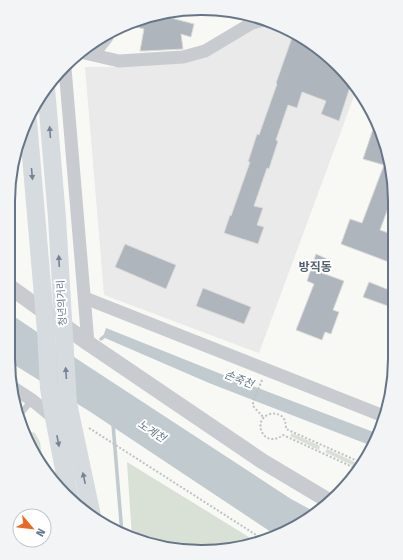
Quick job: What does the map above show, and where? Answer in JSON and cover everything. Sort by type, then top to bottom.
[{"type":"main road","name":"청년의거리","points":[[47,97],[57,218],[68,404],[90,508]]},
{"type":"main road","name":"청년의거리","points":[[29,131],[46,331],[49,388],[68,488]]},
{"type":"street","points":[[88,54],[119,61],[183,57],[205,51],[254,22]]},
{"type":"street","points":[[66,74],[88,343]]},
{"type":"street","points":[[15,291],[88,343],[262,461],[325,498]]},
{"type":"street","points":[[85,298],[379,414]]},
{"type":"street","points":[[18,391],[54,418]]},
{"type":"lane","points":[[23,411],[32,400]]},
{"type":"path","points":[[259,385],[252,402],[253,406],[264,418]]},
{"type":"path","points":[[278,414],[285,421],[286,429],[283,435],[279,438],[269,439],[262,432],[260,427],[261,422],[268,415],[278,414]]},
{"type":"path","points":[[286,429],[358,461]]},
{"type":"path","points":[[283,435],[353,467]]},
{"type":"path","points":[[109,441],[258,536]]},
{"type":"shaded area","points":[[263,26],[284,34],[305,46],[324,61],[342,79],[354,95],[259,353],[104,295],[85,67],[120,67],[184,63],[251,29]]},
{"type":"shaded area","points":[[30,432],[35,433],[40,442],[42,455]]},
{"type":"shaded area","points":[[292,433],[320,446],[319,450],[290,436]]},
{"type":"shaded area","points":[[327,449],[356,463],[354,466],[325,452]]},
{"type":"shaded area","points":[[127,462],[251,539],[214,545],[189,545],[153,539],[132,532]]},
{"type":"water","name":"노계천","points":[[15,317],[291,499],[311,510],[295,520],[271,532],[89,411],[15,365]]},
{"type":"water","points":[[106,328],[373,432],[367,444],[209,383],[105,338],[104,334]]},
{"type":"building","points":[[171,18],[194,24],[191,37],[181,34],[183,49],[140,51],[144,29],[136,27],[153,21]]},
{"type":"building","points":[[292,38],[305,46],[324,61],[350,89],[339,121],[321,114],[326,101],[302,92],[297,108],[288,105],[276,140],[278,141],[269,169],[267,168],[254,206],[263,208],[257,225],[264,227],[258,244],[224,233],[250,162],[248,162],[257,134],[259,135],[277,84],[276,83]]},
{"type":"building","points":[[373,128],[382,153],[384,165],[363,159]]},
{"type":"building","points":[[384,165],[388,189],[388,208],[380,230],[388,233],[388,262],[341,244],[350,219],[362,223]]},
{"type":"building","points":[[125,244],[176,265],[166,289],[115,267]]},
{"type":"building","points":[[316,254],[327,259],[322,273],[344,281],[333,310],[339,312],[331,334],[325,332],[322,340],[296,330],[314,284],[307,281]]},
{"type":"building","points":[[369,282],[388,290],[388,306],[363,297]]},
{"type":"building","points":[[203,288],[251,307],[244,324],[196,306]]},
{"type":"waterway","name":"손죽천","points":[[101,339],[107,334]]},
{"type":"waterway","points":[[113,424],[121,527]]},
{"type":"district","name":"방직동","points":[[315,267]]}]
